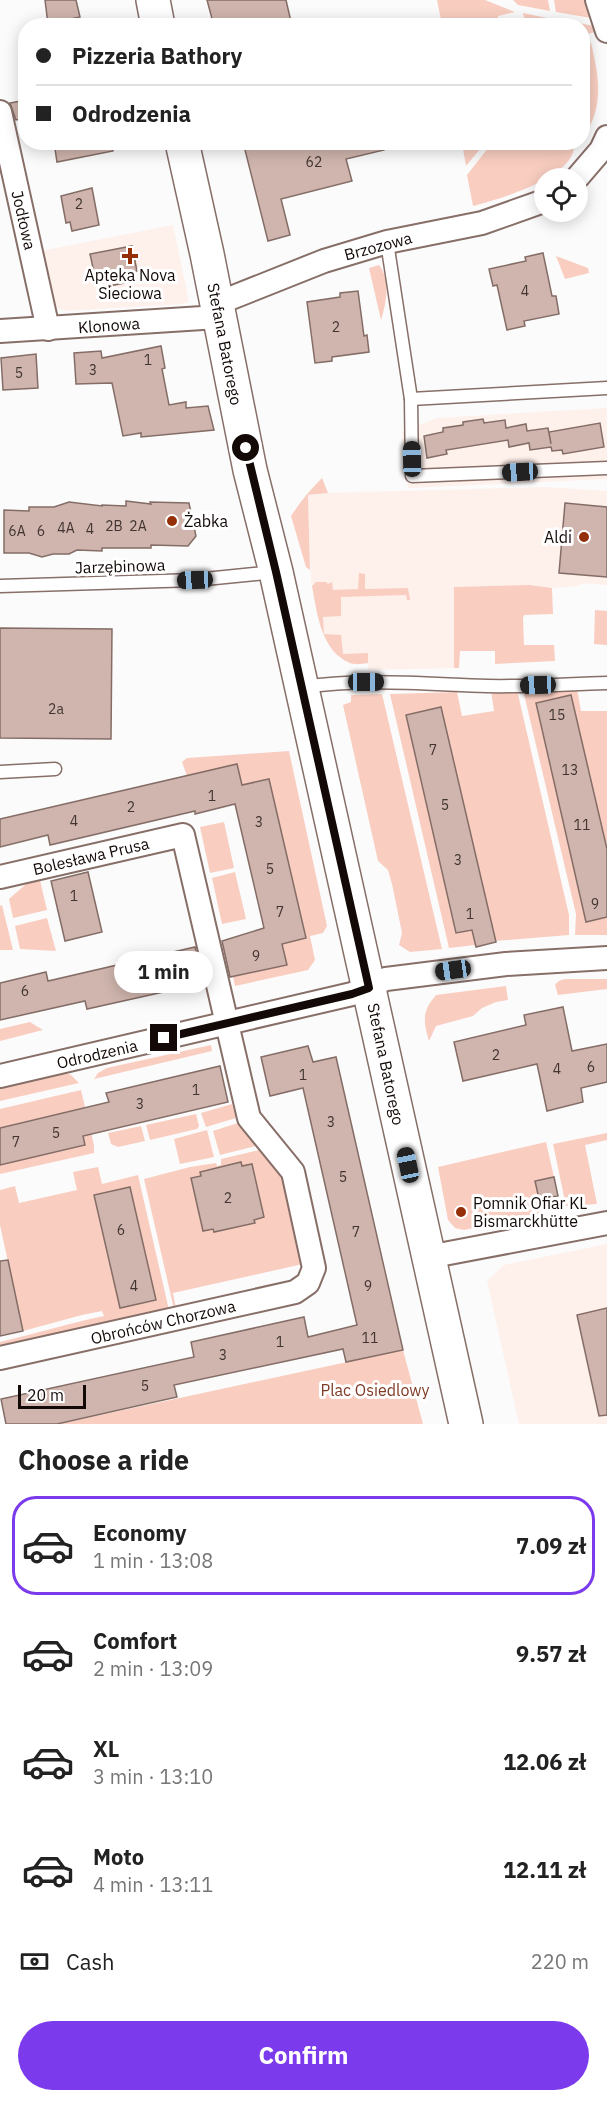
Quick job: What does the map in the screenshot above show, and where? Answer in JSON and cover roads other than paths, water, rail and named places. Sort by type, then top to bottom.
[{"type":"street","points":[[153,0],[156,18]]},
{"type":"street","points":[[597,0],[607,31]]},
{"type":"street","name":"Jodłowa","points":[[0,112],[48,329]]},
{"type":"street","points":[[586,168],[601,150],[607,137]]},
{"type":"street","name":"Stefana Batorego","points":[[184,150],[250,470],[276,572],[466,1424]]},
{"type":"street","name":"Brzozowa","points":[[217,310],[324,261],[387,243],[482,223],[534,205]]},
{"type":"street","name":"Klonowa","points":[[0,331],[48,329],[217,310]]},
{"type":"street","name":"Bolesława Prusa","points":[[0,877],[183,835],[227,1023]]},
{"type":"street","name":"Odrodzenia","points":[[0,1076],[352,994],[386,979],[547,960],[607,958]]},
{"type":"street","name":"Obrońców Chorzowa","points":[[0,1358],[295,1292],[308,1283],[314,1268],[293,1172],[249,1118],[227,1023]]},
{"type":"street","points":[[428,1257],[607,1223]]},
{"type":"lane","points":[[387,243],[411,399],[412,476],[607,468]]},
{"type":"lane","points":[[411,399],[607,388]]},
{"type":"lane","name":"Jarzębinowa","points":[[0,586],[195,580],[276,572]]},
{"type":"lane","points":[[301,687],[366,682],[491,686],[607,682]]},
{"type":"lane","points":[[0,772],[55,769]]},
{"type":"place","name":"Apteka Nova Sieciowa","points":[[130,256]]},
{"type":"place","name":"Żabka","points":[[172,521]]},
{"type":"place","name":"Aldi","points":[[584,537]]},
{"type":"place","name":"Pomnik Ofiar KL Bismarckhütte","points":[[461,1212]]},
{"type":"park label","name":"Plac Osiedlowy","points":[[375,1390]]}]
